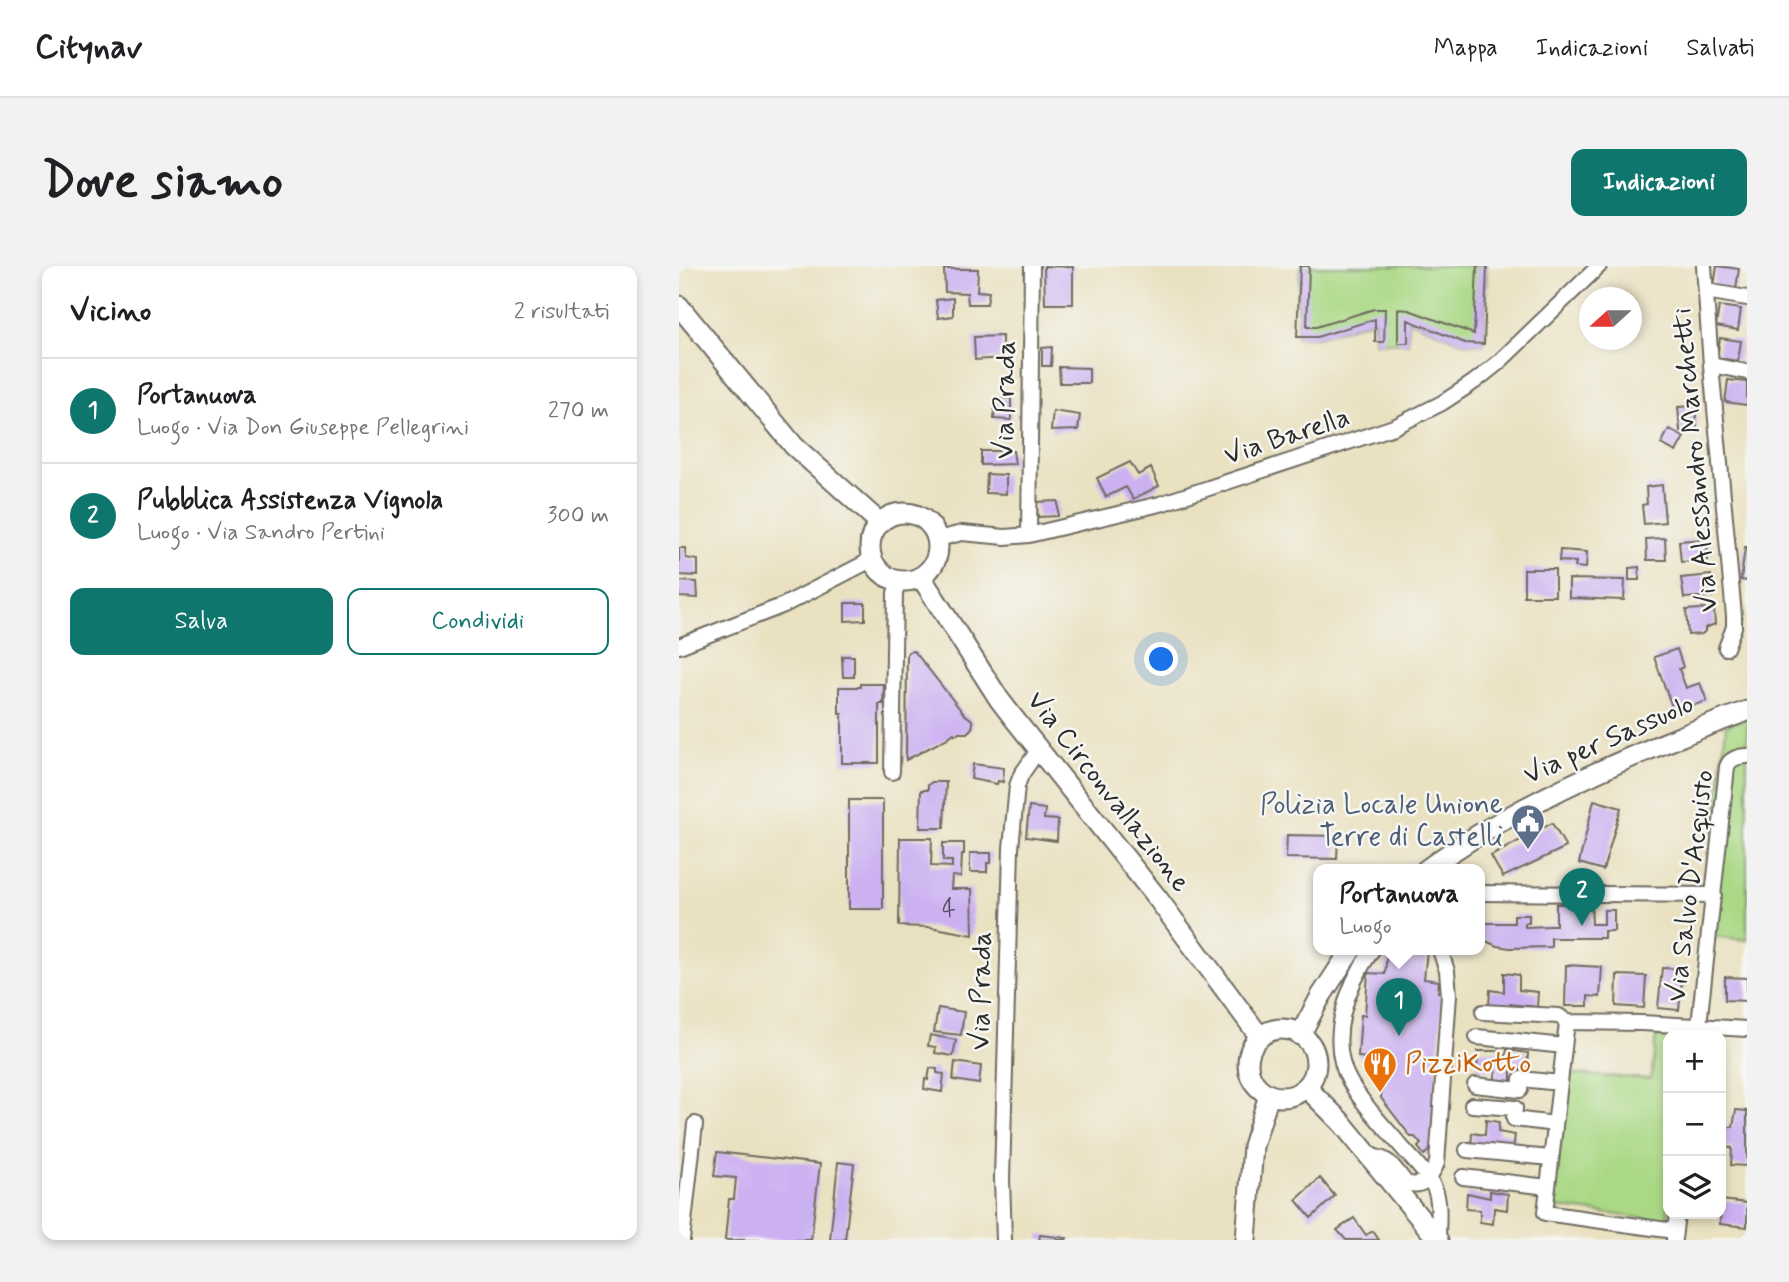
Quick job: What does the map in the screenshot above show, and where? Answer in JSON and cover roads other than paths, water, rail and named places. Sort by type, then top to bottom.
[{"type":"main road","points":[[679,306],[794,446],[880,523]]},
{"type":"main road","points":[[898,513],[918,515],[934,529],[938,539],[939,548],[934,565],[921,577],[910,580],[899,580],[883,573],[873,559],[870,544],[880,523],[898,513]]},
{"type":"main road","name":"Via Circonvallazione","points":[[921,577],[999,699],[1158,899],[1260,1037]]},
{"type":"main road","name":"Via per Sassuolo","points":[[1434,864],[1485,830],[1550,795],[1621,762],[1747,711]]},
{"type":"main road","points":[[1300,1035],[1348,955]]},
{"type":"main road","points":[[1284,1029],[1300,1035],[1313,1050],[1315,1069],[1312,1079],[1300,1092],[1285,1097],[1269,1095],[1260,1090],[1249,1073],[1249,1054],[1253,1045],[1267,1033],[1284,1029]]},
{"type":"main road","points":[[1306,1087],[1330,1110],[1438,1240]]},
{"type":"main road","points":[[1246,1240],[1253,1146],[1269,1095]]},
{"type":"street","name":"Via Prada","points":[[1029,535],[1032,266]]},
{"type":"street","name":"Via Barella","points":[[938,539],[971,533],[1005,537],[1029,535],[1188,495],[1394,427],[1419,416],[1474,382],[1498,363],[1599,266]]},
{"type":"street","name":"Via Alessandro Marchetti","points":[[1704,266],[1734,616],[1734,627],[1726,648]]},
{"type":"street","points":[[1706,291],[1747,298]]},
{"type":"street","points":[[1711,365],[1747,372]]},
{"type":"street","points":[[679,646],[783,605],[873,559]]},
{"type":"street","points":[[892,772],[895,593],[899,580]]},
{"type":"street","name":"Via Prada","points":[[1004,1240],[1002,1179],[1011,848],[1017,786],[1021,775],[1039,749]]},
{"type":"street","name":"Via Salvo D'Acquisto","points":[[1698,1030],[1728,763],[1735,758],[1747,756]]},
{"type":"street","points":[[1449,864],[1479,844],[1485,830]]},
{"type":"street","points":[[1485,893],[1714,895]]},
{"type":"street","points":[[1357,955],[1358,971]]},
{"type":"street","points":[[1369,955],[1349,992],[1341,1024],[1340,1051],[1343,1065],[1349,1081],[1364,1103],[1433,1185],[1437,1197],[1438,1240]]},
{"type":"street","points":[[1368,1156],[1387,1161],[1410,1185],[1428,1179],[1437,1163],[1449,995],[1447,971],[1442,955]]},
{"type":"street","points":[[1483,1012],[1559,1016],[1567,1022],[1683,1030]]},
{"type":"street","points":[[1567,1022],[1545,1213],[1674,1235]]},
{"type":"street","points":[[1722,1030],[1747,1029]]},
{"type":"street","points":[[1477,1037],[1565,1046]]},
{"type":"street","points":[[1475,1086],[1520,1090],[1521,1079],[1560,1083]]},
{"type":"street","points":[[1472,1105],[1515,1108],[1514,1119],[1555,1124]]},
{"type":"street","points":[[682,1240],[695,1124]]},
{"type":"street","points":[[1467,1150],[1551,1158]]},
{"type":"street","points":[[1463,1177],[1548,1186]]},
{"type":"place","name":"Polizia Locale Unione Terre di Castelli","points":[[1528,851]]},
{"type":"place","name":"Pubblica Assistenza Vignola","points":[[1582,926]]},
{"type":"place","name":"Portanuova","points":[[1399,1036]]},
{"type":"place","name":"PizziKotto","points":[[1380,1094]]}]
